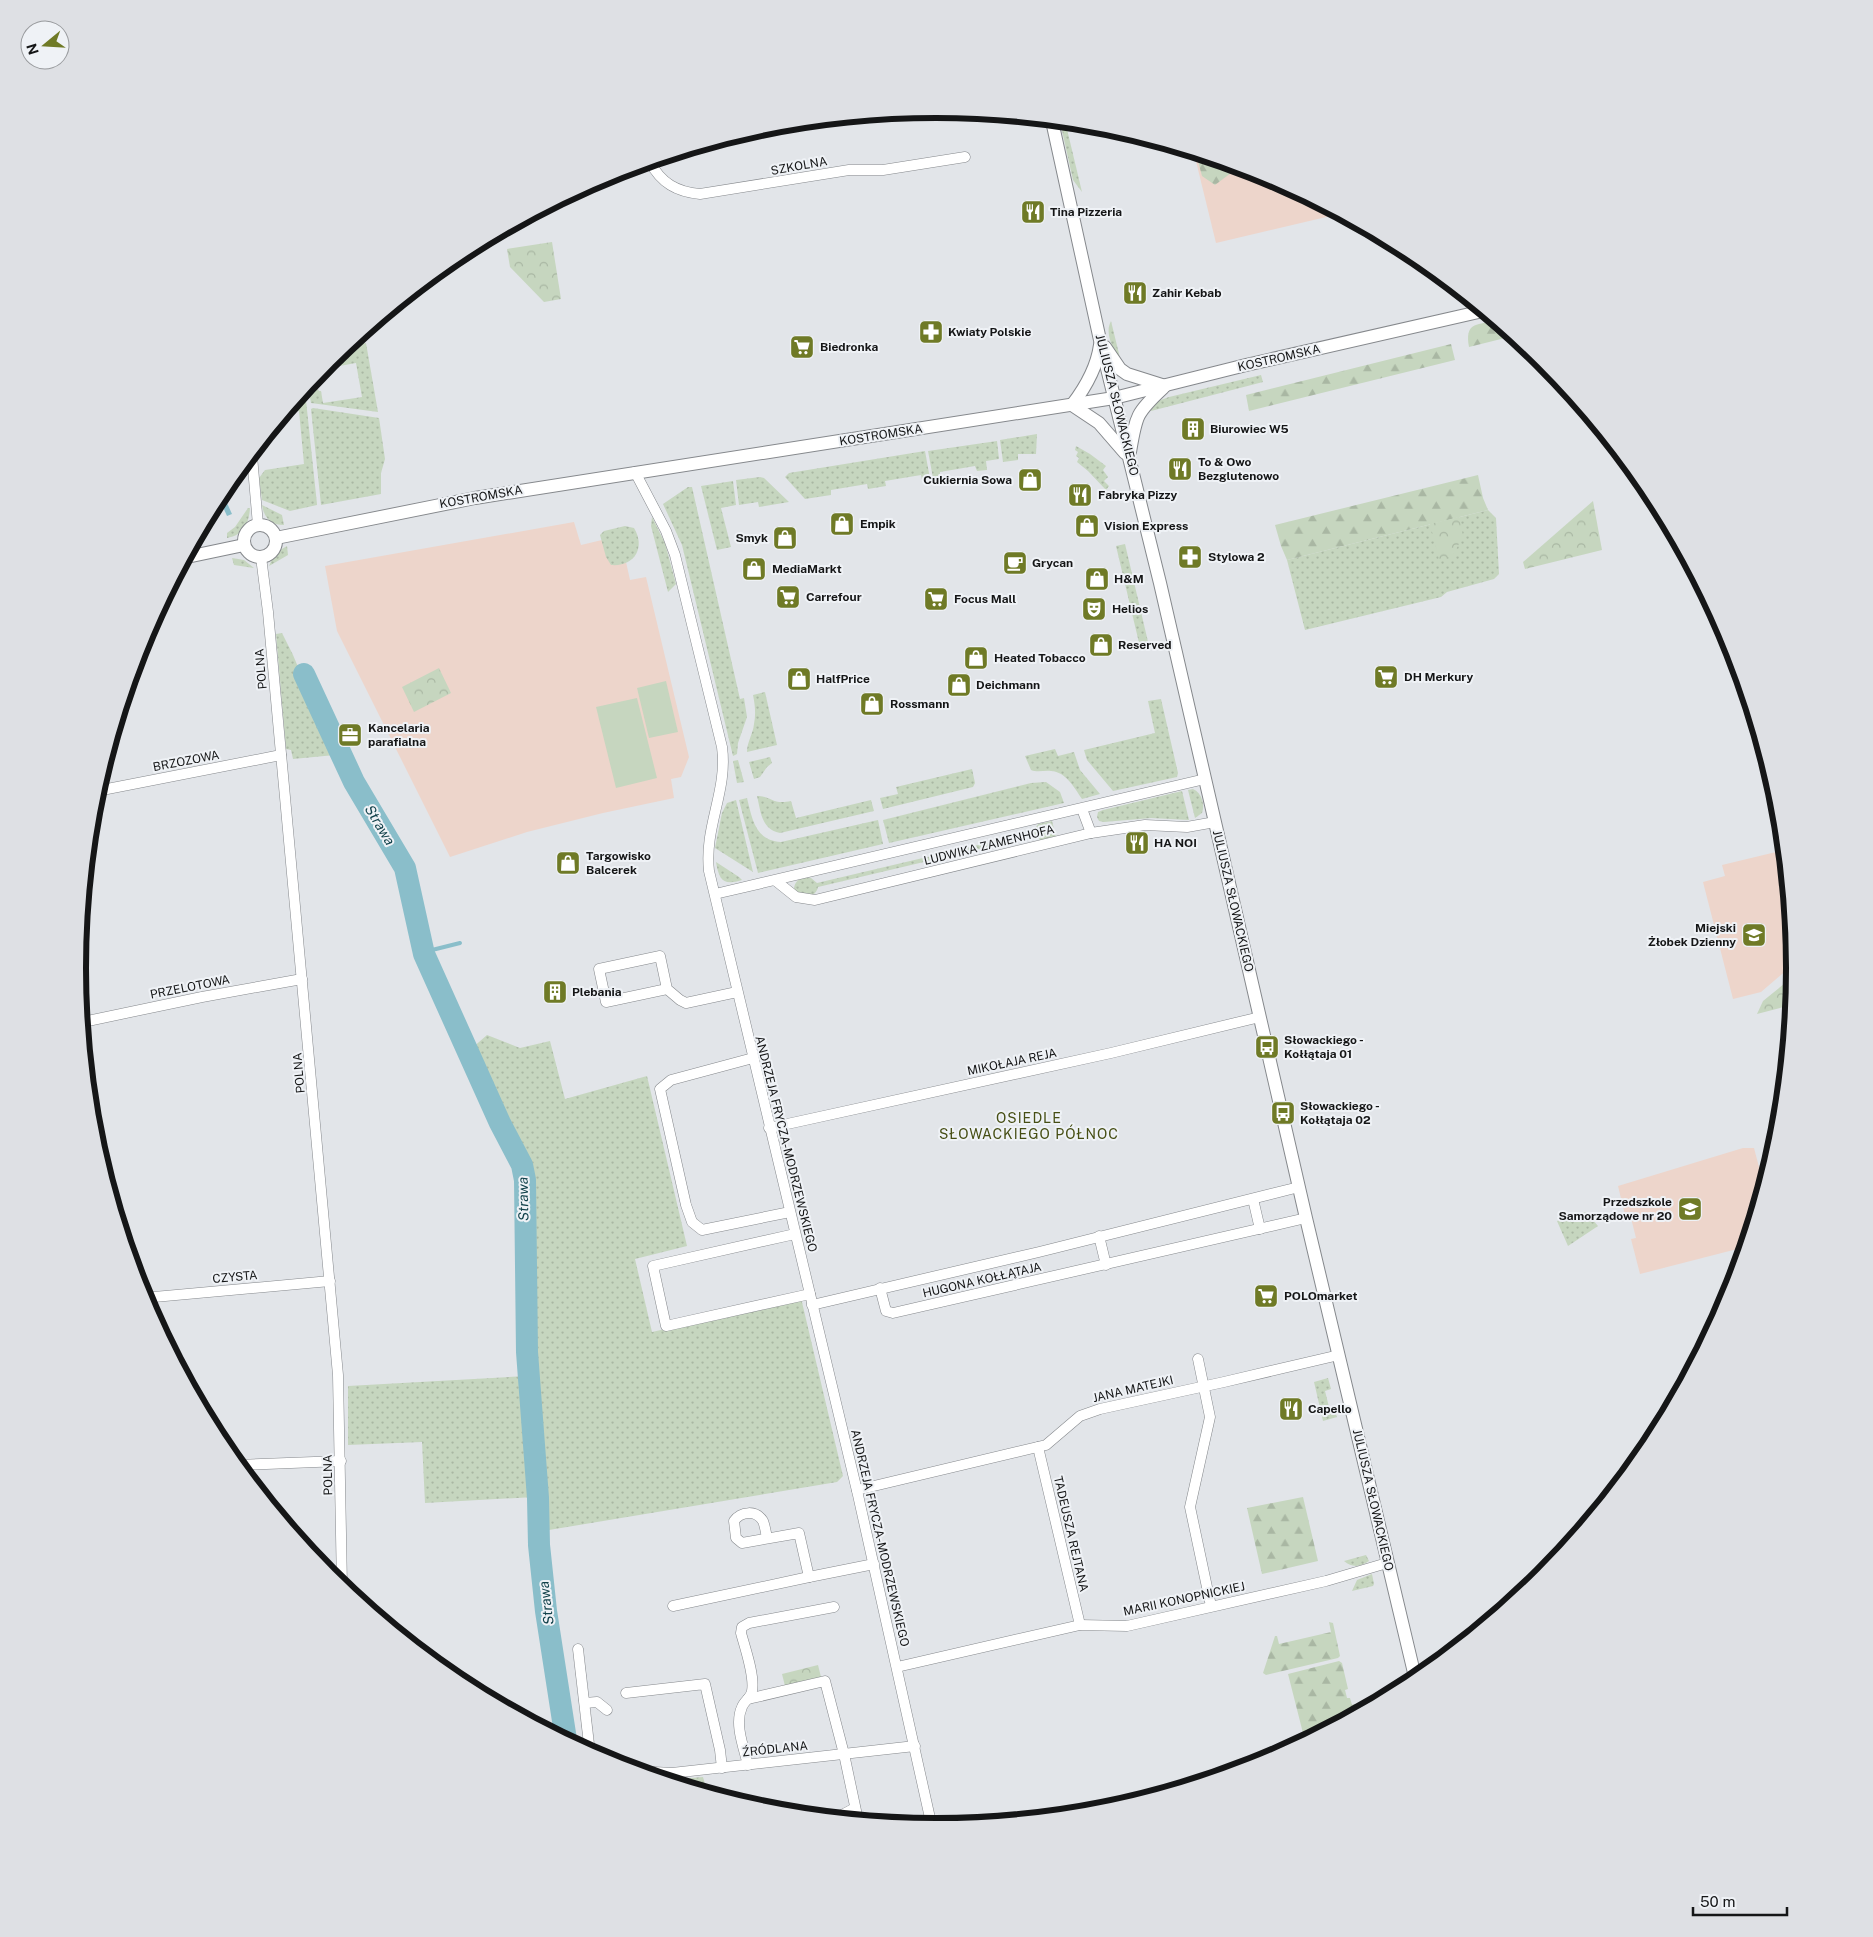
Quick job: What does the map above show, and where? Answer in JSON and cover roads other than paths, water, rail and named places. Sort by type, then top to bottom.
[{"type":"street","name":"JULIUSZA SŁOWACKIEGO","points":[[1053,127],[1100,340],[1146,522],[1306,1218],[1414,1672]]},
{"type":"street","name":"SZKOLNA","points":[[653,167],[658,176],[669,185],[682,191],[700,194],[849,170],[883,170],[965,157]]},
{"type":"street","name":"KOSTROMSKA","points":[[276,538],[475,498],[1072,406],[1114,398],[1477,312]]},
{"type":"street","points":[[1100,340],[1120,368],[1128,374],[1164,386],[1146,403],[1137,416],[1129,457]]},
{"type":"street","points":[[1100,340],[1095,364],[1072,406],[1099,423],[1129,457]]},
{"type":"street","points":[[253,464],[258,525]]},
{"type":"street","name":"ANDRZEJA FRYCZA-MODRZEWSKIEGO","points":[[635,472],[662,523],[675,555],[722,746],[724,772],[721,791],[709,834],[707,854],[769,1128],[857,1490],[930,1819]]},
{"type":"street","points":[[258,525],[270,528],[276,538],[276,544],[272,552],[261,557],[249,554],[244,545],[246,532],[251,527],[258,525]]},
{"type":"street","points":[[193,556],[244,545]]},
{"type":"street","name":"POLNA","points":[[261,557],[268,612],[338,1375],[342,1576]]},
{"type":"street","name":"BRZOZOWA","points":[[106,790],[281,755]]},
{"type":"street","name":"LUDWIKA ZAMENHOFA","points":[[715,894],[1205,779]]},
{"type":"street","points":[[1082,809],[1091,833]]},
{"type":"street","name":"LUDWIKA ZAMENHOFA","points":[[776,881],[796,897],[815,900],[1091,833],[1145,824],[1187,827],[1215,822]]},
{"type":"street","points":[[667,989],[606,1002],[599,969],[660,956],[667,989],[686,1003],[737,992]]},
{"type":"street","name":"PRZELOTOWA","points":[[88,1021],[211,995],[302,979]]},
{"type":"street","name":"MIKOŁAJA REJA","points":[[769,1128],[1111,1053],[1260,1017]]},
{"type":"street","points":[[753,1058],[672,1080],[660,1089],[686,1205],[692,1222],[702,1230],[790,1212]]},
{"type":"street","name":"HUGONA KOŁŁĄTAJA","points":[[812,1305],[1039,1252],[1299,1187]]},
{"type":"street","points":[[1253,1199],[1260,1229]]},
{"type":"street","name":"HUGONA KOŁŁĄTAJA","points":[[880,1288],[886,1311],[893,1313],[1306,1218]]},
{"type":"street","points":[[795,1234],[653,1266],[666,1326],[810,1294]]},
{"type":"street","points":[[1099,1236],[1106,1265]]},
{"type":"street","name":"CZYSTA","points":[[152,1297],[330,1281]]},
{"type":"street","name":"JANA MATEJKI","points":[[857,1490],[1046,1445],[1077,1418],[1090,1412],[1339,1355]]},
{"type":"street","points":[[1198,1359],[1210,1417],[1190,1507],[1211,1606]]},
{"type":"street","name":"TADEUSZA REJTANA","points":[[1038,1447],[1080,1626]]},
{"type":"street","points":[[247,1465],[341,1461]]},
{"type":"street","points":[[767,1538],[798,1533],[809,1577]]},
{"type":"street","name":"MARII KONOPNICKIEJ","points":[[897,1667],[1080,1626],[1127,1626],[1326,1581],[1388,1563]]},
{"type":"street","points":[[673,1606],[874,1564]]},
{"type":"street","points":[[748,1765],[739,1727],[742,1706],[752,1691],[752,1682],[741,1633],[742,1626],[749,1623],[834,1607]]},
{"type":"street","points":[[578,1649],[589,1744]]},
{"type":"street","points":[[748,1699],[825,1682],[844,1754],[857,1814]]},
{"type":"street","points":[[626,1694],[705,1684],[720,1750],[722,1768]]},
{"type":"street","points":[[585,1703],[597,1702],[607,1710]]},
{"type":"street","name":"ŹRÓDLANA","points":[[660,1773],[722,1768],[915,1746]]},
{"type":"street","points":[[845,1813],[855,1808]]},
{"type":"water","points":[[226,502],[232,514],[227,516],[223,507]]},
{"type":"waterway","name":"Strawa","points":[[304,674],[354,782],[405,868],[424,954],[500,1123],[522,1165],[525,1180],[527,1352],[538,1498],[539,1545],[546,1611],[565,1733]]},
{"type":"waterway","points":[[424,952],[460,943]]},
{"type":"place","name":"Tina Pizzeria","points":[[1033,212]]},
{"type":"place","name":"Zahir Kebab","points":[[1135,293]]},
{"type":"place","name":"Kwiaty Polskie","points":[[931,332]]},
{"type":"place","name":"Biedronka","points":[[802,347]]},
{"type":"place","name":"Biurowiec W5","points":[[1193,429]]},
{"type":"place","name":"To & Owo Bezglutenowo","points":[[1180,469]]},
{"type":"place","name":"Cukiernia Sowa","points":[[1030,480]]},
{"type":"place","name":"Fabryka Pizzy","points":[[1080,495]]},
{"type":"place","name":"Empik","points":[[842,524]]},
{"type":"place","name":"Vision Express","points":[[1087,526]]},
{"type":"place","name":"Smyk","points":[[785,538]]},
{"type":"place","name":"Stylowa 2","points":[[1190,557]]},
{"type":"place","name":"Grycan","points":[[1015,563]]},
{"type":"place","name":"MediaMarkt","points":[[754,569]]},
{"type":"place","name":"H&M","points":[[1097,579]]},
{"type":"place","name":"Carrefour","points":[[788,597]]},
{"type":"place","name":"Focus Mall","points":[[936,599]]},
{"type":"place","name":"Helios","points":[[1094,609]]},
{"type":"place","name":"Reserved","points":[[1101,645]]},
{"type":"place","name":"Heated Tobacco","points":[[976,658]]},
{"type":"place","name":"DH Merkury","points":[[1386,677]]},
{"type":"place","name":"HalfPrice","points":[[799,679]]},
{"type":"place","name":"Deichmann","points":[[959,685]]},
{"type":"place","name":"Rossmann","points":[[872,704]]},
{"type":"place","name":"Kancelaria parafialna","points":[[350,735]]},
{"type":"place","name":"HA NOI","points":[[1137,843]]},
{"type":"place","name":"Targowisko Balcerek","points":[[568,863]]},
{"type":"place","name":"Miejski Żłobek Dzienny","points":[[1754,935]]},
{"type":"place","name":"Plebania","points":[[555,992]]},
{"type":"place","name":"Słowackiego - Kołłątaja 01","points":[[1267,1047]]},
{"type":"place","name":"Słowackiego - Kołłątaja 02","points":[[1283,1113]]},
{"type":"place","name":"Przedszkole Samorządowe nr 20","points":[[1690,1209]]},
{"type":"place","name":"POLOmarket","points":[[1266,1296]]},
{"type":"place","name":"Capello","points":[[1291,1409]]},
{"type":"district","name":"OSIEDLE SŁOWACKIEGO PÓŁNOC","points":[[1029,1126]]}]
